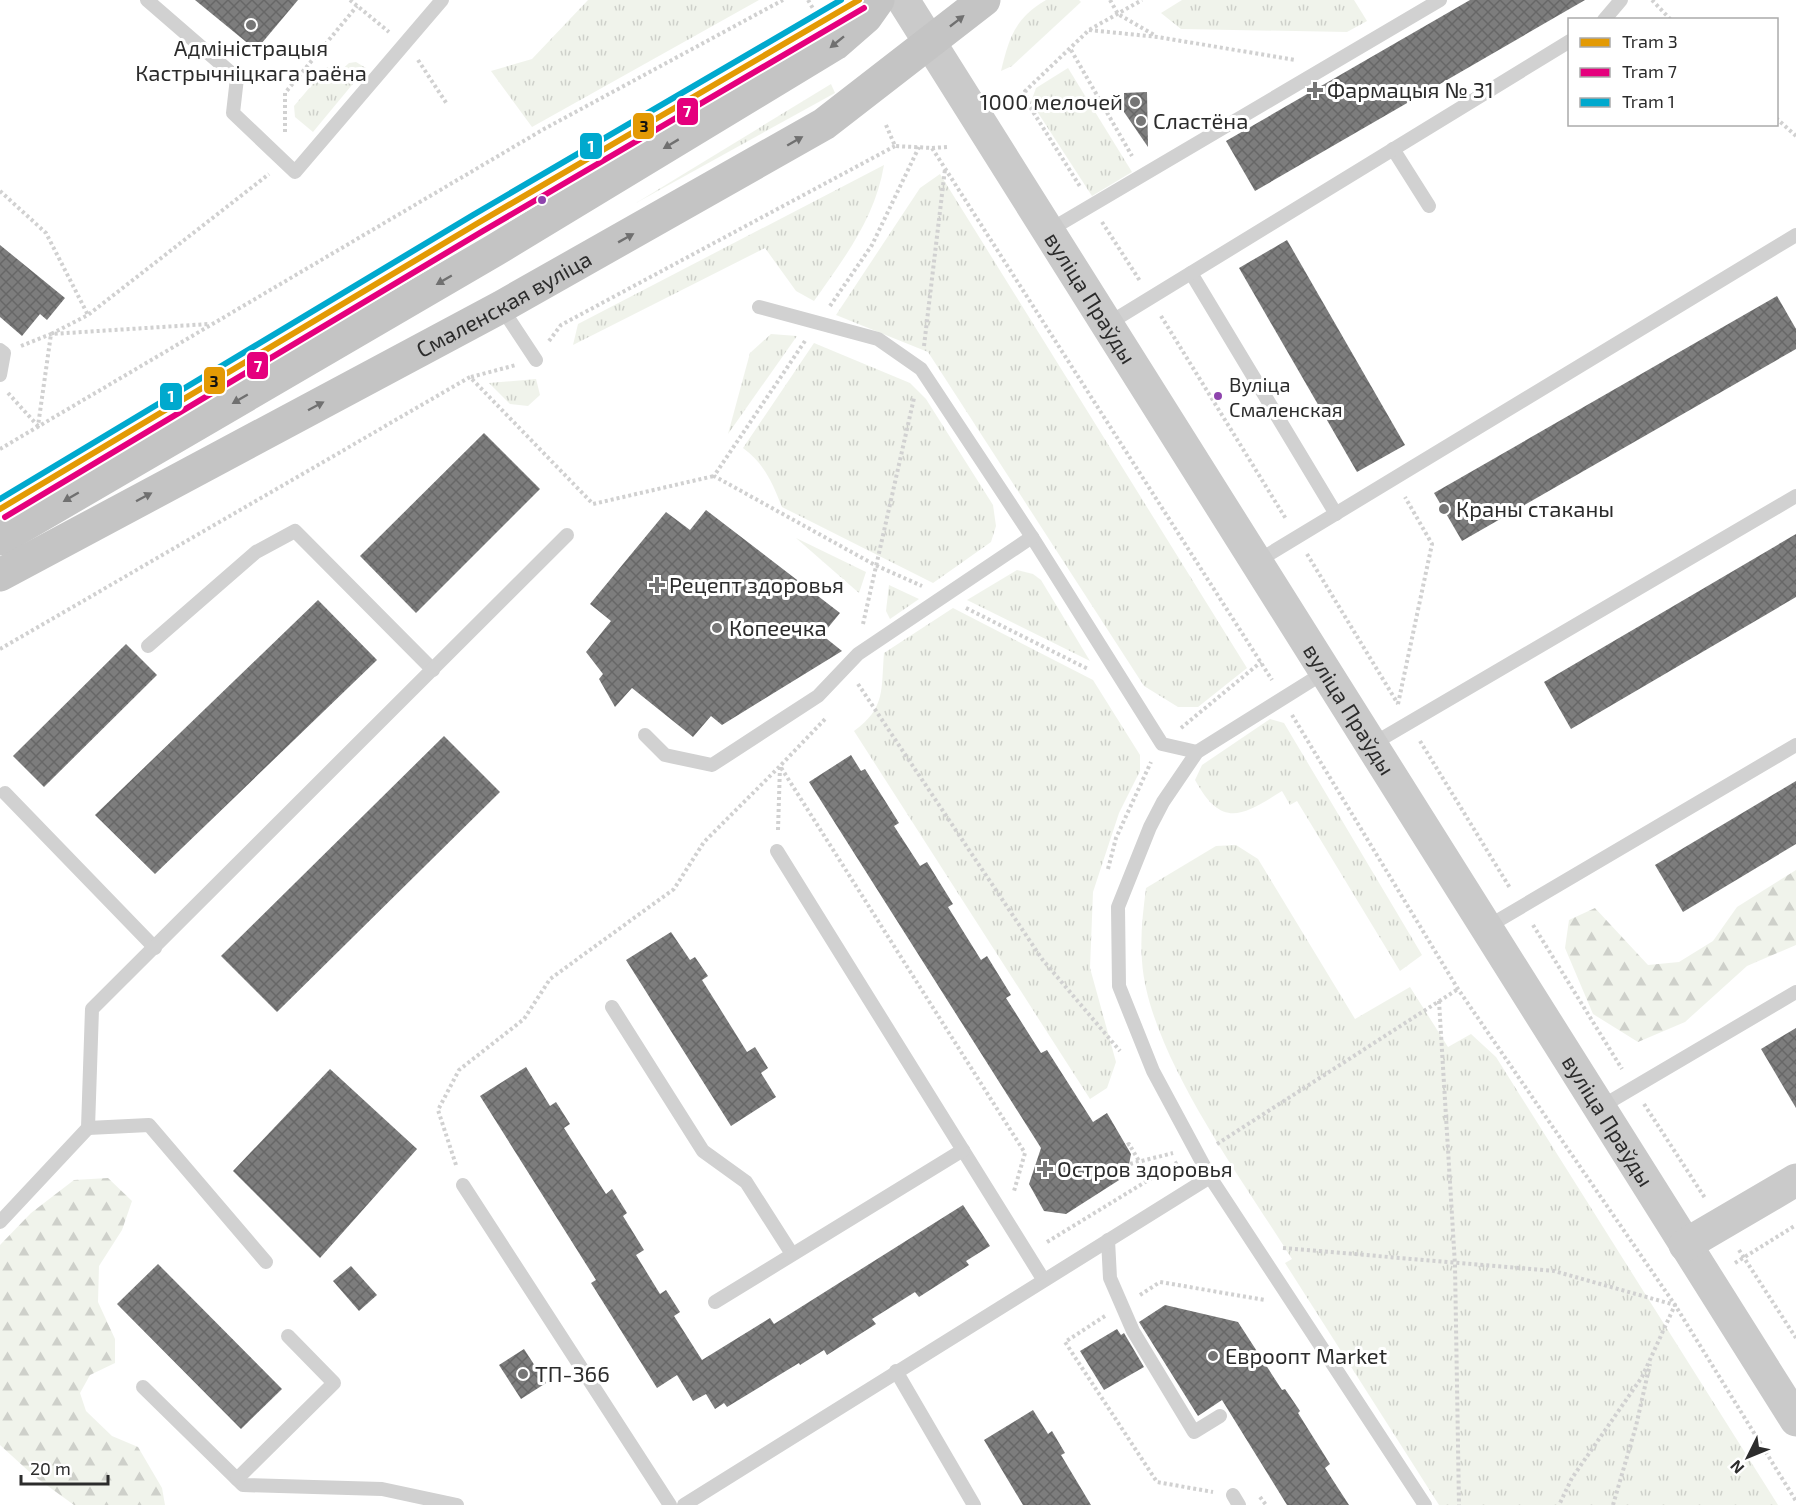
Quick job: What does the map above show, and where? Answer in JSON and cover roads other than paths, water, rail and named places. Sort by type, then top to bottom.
[{"type":"main road","points":[[0,538],[495,250],[825,51],[866,17],[878,0]]},
{"type":"main road","name":"вуліца Праўды","points":[[903,0],[1796,1420]]},
{"type":"main road","name":"Смаленская вуліца","points":[[0,574],[501,307],[824,124],[984,0]]},
{"type":"main road","points":[[1685,1245],[1796,1180]]},
{"type":"lane","points":[[147,0],[237,78],[233,113],[295,172],[442,0]]},
{"type":"lane","points":[[1048,231],[1440,0]]},
{"type":"lane","points":[[1606,18],[1621,0]]},
{"type":"lane","points":[[1106,325],[1568,41]]},
{"type":"lane","points":[[1393,149],[1429,206]]},
{"type":"lane","points":[[1256,562],[1796,235]]},
{"type":"lane","points":[[1191,273],[1336,514]]},
{"type":"lane","points":[[501,307],[536,360]]},
{"type":"lane","points":[[759,307],[878,339],[921,369],[1032,537],[1162,744],[1197,752]]},
{"type":"lane","points":[[0,375],[2,352]]},
{"type":"lane","points":[[1371,745],[1796,496]]},
{"type":"lane","points":[[148,646],[256,552],[295,531],[432,670]]},
{"type":"lane","points":[[0,1222],[88,1128],[92,1009],[567,535]]},
{"type":"lane","points":[[645,735],[665,754],[712,765],[818,696],[858,654],[1032,537]]},
{"type":"lane","points":[[1325,672],[1197,752],[1150,826],[1118,907],[1119,986],[1153,1071],[1210,1177],[1257,1244],[1425,1505]]},
{"type":"lane","points":[[1485,928],[1796,745]]},
{"type":"lane","points":[[5,793],[155,948]]},
{"type":"lane","points":[[777,851],[1043,1279]]},
{"type":"lane","points":[[1599,1108],[1796,992]]},
{"type":"lane","points":[[612,1007],[703,1151],[746,1182],[792,1254]]},
{"type":"lane","points":[[88,1128],[149,1125],[266,1262]]},
{"type":"lane","points":[[715,1302],[963,1150]]},
{"type":"lane","points":[[684,1505],[1043,1279],[1210,1177]]},
{"type":"lane","points":[[463,1185],[670,1505]]},
{"type":"lane","points":[[1108,1240],[1110,1278],[1133,1331],[1194,1432],[1220,1416]]},
{"type":"lane","points":[[237,1479],[334,1383],[288,1336]]},
{"type":"lane","points":[[896,1371],[974,1505]]},
{"type":"lane","points":[[143,1387],[243,1485],[382,1489],[457,1505]]},
{"type":"tram line","name":"1","points":[[0,499],[473,215],[841,0]]},
{"type":"tram line","name":"3","points":[[0,509],[478,223],[859,0]]},
{"type":"tram line","name":"7","points":[[5,517],[483,231],[864,8]]},
{"type":"place","name":"Адміністрацыя Кастрычніцкага раёна","points":[[251,25]]},
{"type":"place","name":"Фармацыя № 31","points":[[1315,90]]},
{"type":"place","name":"1000 мелочей","points":[[1135,102]]},
{"type":"place","name":"Сластёна","points":[[1141,121]]},
{"type":"place","name":"Вуліца Смаленская","points":[[1218,396]]},
{"type":"place","name":"Краны стаканы","points":[[1444,509]]},
{"type":"place","name":"Рецепт здоровья","points":[[657,585]]},
{"type":"place","name":"Копеечка","points":[[717,628]]},
{"type":"place","name":"Остров здоровья","points":[[1045,1169]]},
{"type":"place","name":"Евроопт Market","points":[[1213,1356]]},
{"type":"place","name":"ТП-366","points":[[523,1374]]}]
